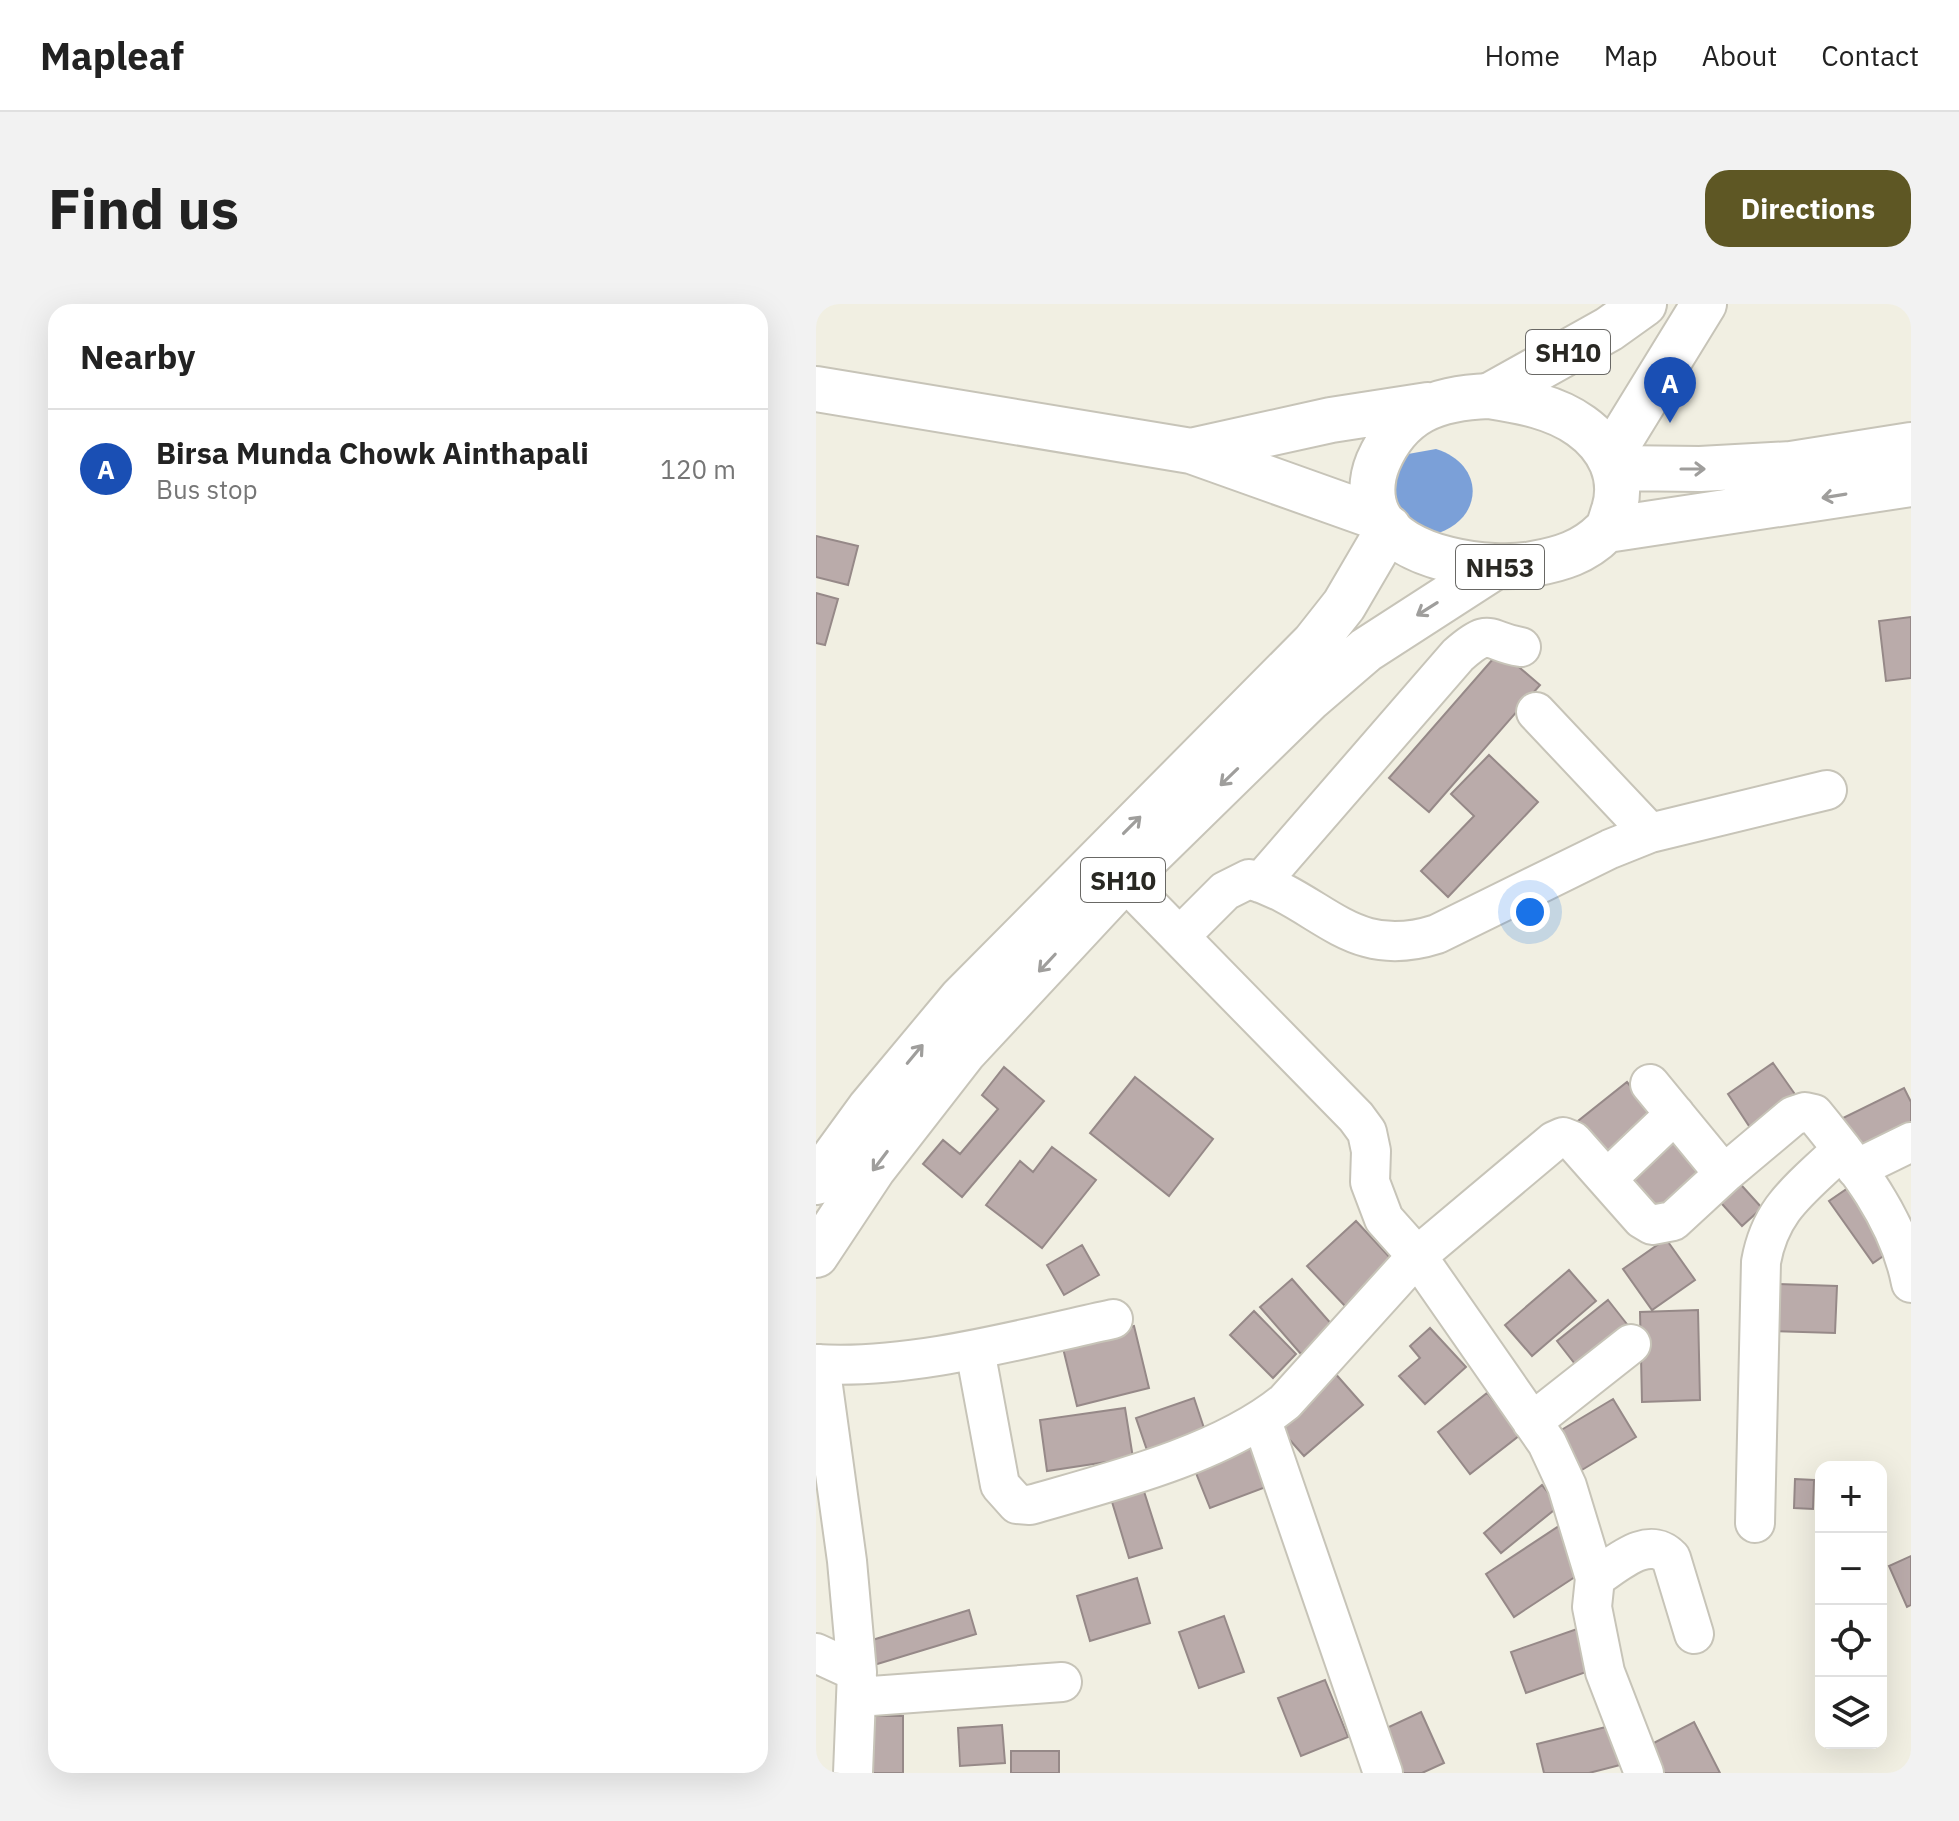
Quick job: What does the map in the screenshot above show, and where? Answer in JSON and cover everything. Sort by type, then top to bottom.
[{"type":"main road","name":"SH10","points":[[1489,396],[1609,329],[1644,304]]},
{"type":"main road","name":"SH10","points":[[1612,463],[1704,304]]},
{"type":"main road","name":"NH53","points":[[816,389],[1191,451],[1384,523],[1430,553],[1493,568],[1558,559],[1581,551],[1607,530],[1911,484]]},
{"type":"main road","name":"NH53","points":[[1191,451],[1331,420],[1432,405],[1458,397],[1489,396],[1524,401],[1581,426],[1612,463]]},
{"type":"main road","name":"NH53","points":[[1384,523],[1372,497],[1374,470],[1389,437],[1411,417],[1432,405]]},
{"type":"main road","points":[[1607,530],[1617,498],[1612,463],[1700,469],[1791,464],[1911,445]]},
{"type":"main road","name":"SH10","points":[[816,1182],[870,1108],[961,999],[1324,630],[1344,605],[1384,523]]},
{"type":"main road","name":"SH10","points":[[816,1255],[873,1169],[964,1052],[1124,880],[1309,699],[1355,659],[1493,568]]},
{"type":"street","points":[[1260,883],[1458,655],[1485,638],[1497,637],[1508,645],[1521,647]]},
{"type":"street","points":[[1536,712],[1650,833]]},
{"type":"street","points":[[1181,935],[1238,882],[1249,879],[1356,935],[1383,943],[1412,942],[1437,934],[1610,849],[1650,833],[1827,790]]},
{"type":"street","points":[[1124,880],[1356,1117],[1369,1142],[1370,1182],[1384,1219],[1417,1256],[1547,1443],[1567,1486],[1595,1578],[1592,1607],[1605,1672],[1644,1773]]},
{"type":"street","points":[[1650,1084],[1724,1174]]},
{"type":"street","points":[[975,1350],[1000,1485],[1017,1504],[1030,1505],[1151,1469],[1262,1421],[1285,1402],[1417,1256],[1563,1137],[1573,1141],[1642,1219],[1662,1226],[1673,1221],[1793,1116],[1805,1112],[1814,1114],[1886,1215],[1907,1260],[1911,1283]]},
{"type":"street","points":[[1608,1178],[1675,1114]]},
{"type":"street","points":[[1755,1523],[1761,1262],[1766,1233],[1776,1214],[1849,1159],[1911,1142]]},
{"type":"street","points":[[853,1773],[857,1684],[847,1561],[818,1364],[844,1365],[975,1350],[1113,1319]]},
{"type":"street","points":[[1532,1422],[1631,1344]]},
{"type":"street","points":[[1262,1421],[1383,1773]]},
{"type":"street","points":[[1595,1578],[1640,1550],[1653,1547],[1663,1550],[1671,1558],[1694,1634]]},
{"type":"street","points":[[816,1653],[857,1684],[1062,1682]]},
{"type":"water","points":[[1436,449],[1453,457],[1464,467],[1473,493],[1470,506],[1462,518],[1432,535],[1394,518],[1389,476],[1408,454]]},
{"type":"building","points":[[816,536],[858,546],[848,585],[816,577]]},
{"type":"building","points":[[816,593],[838,599],[825,645],[816,643]]},
{"type":"building","points":[[1911,617],[1911,678],[1886,681],[1879,621]]},
{"type":"building","points":[[1500,651],[1540,685],[1429,812],[1389,778]]},
{"type":"building","points":[[1489,755],[1538,802],[1448,897],[1421,871],[1474,816],[1451,794]]},
{"type":"building","points":[[1773,1063],[1799,1100],[1753,1132],[1728,1094]]},
{"type":"building","points":[[1004,1067],[1044,1101],[962,1197],[923,1164],[943,1140],[960,1154],[998,1109],[982,1095]]},
{"type":"building","points":[[1135,1077],[1213,1139],[1169,1196],[1090,1133]]},
{"type":"building","points":[[1627,1082],[1656,1118],[1602,1162],[1573,1125]]},
{"type":"building","points":[[1904,1088],[1911,1102],[1911,1131],[1855,1158],[1837,1121]]},
{"type":"building","points":[[1677,1135],[1711,1176],[1660,1218],[1626,1177]]},
{"type":"building","points":[[1052,1147],[1096,1180],[1042,1248],[986,1205],[1020,1161],[1033,1172]]},
{"type":"building","points":[[1733,1176],[1762,1208],[1742,1226],[1713,1194]]},
{"type":"building","points":[[1851,1186],[1895,1248],[1873,1263],[1829,1201]]},
{"type":"building","points":[[1356,1221],[1394,1262],[1346,1307],[1307,1266]]},
{"type":"building","points":[[1666,1239],[1695,1280],[1652,1310],[1623,1269]]},
{"type":"building","points":[[1082,1245],[1099,1275],[1064,1295],[1047,1265]]},
{"type":"building","points":[[1569,1270],[1596,1301],[1532,1356],[1505,1325]]},
{"type":"building","points":[[1292,1279],[1333,1326],[1301,1354],[1260,1307]]},
{"type":"building","points":[[1776,1284],[1837,1286],[1835,1333],[1774,1331]]},
{"type":"building","points":[[1608,1300],[1630,1328],[1579,1369],[1557,1341]]},
{"type":"building","points":[[1698,1310],[1700,1400],[1642,1402],[1640,1312]]},
{"type":"building","points":[[1254,1311],[1296,1354],[1273,1378],[1230,1335]]},
{"type":"building","points":[[1134,1326],[1149,1388],[1077,1406],[1062,1344]]},
{"type":"building","points":[[1430,1328],[1466,1367],[1425,1404],[1399,1376],[1420,1358],[1410,1346]]},
{"type":"building","points":[[1333,1371],[1363,1405],[1304,1456],[1274,1422]]},
{"type":"building","points":[[1487,1393],[1520,1435],[1470,1474],[1438,1432]]},
{"type":"building","points":[[1194,1398],[1208,1440],[1150,1459],[1136,1418]]},
{"type":"building","points":[[1613,1399],[1636,1437],[1577,1473],[1553,1435]]},
{"type":"building","points":[[1125,1408],[1133,1458],[1047,1471],[1040,1420]]},
{"type":"building","points":[[1248,1441],[1266,1487],[1210,1508],[1192,1463]]},
{"type":"building","points":[[1795,1479],[1814,1480],[1813,1509],[1794,1508]]},
{"type":"building","points":[[1141,1482],[1162,1548],[1129,1558],[1109,1492]]},
{"type":"building","points":[[1542,1485],[1559,1506],[1501,1553],[1484,1533]]},
{"type":"building","points":[[1559,1526],[1587,1569],[1514,1617],[1486,1574]]},
{"type":"building","points":[[1911,1556],[1911,1605],[1907,1607],[1889,1566]]},
{"type":"building","points":[[1137,1578],[1150,1623],[1090,1641],[1077,1596]]},
{"type":"building","points":[[969,1610],[976,1634],[874,1665],[866,1642]]},
{"type":"building","points":[[1224,1616],[1244,1672],[1199,1688],[1179,1632]]},
{"type":"building","points":[[1577,1629],[1592,1670],[1526,1693],[1511,1652]]},
{"type":"building","points":[[1325,1680],[1348,1737],[1301,1756],[1278,1698]]},
{"type":"building","points":[[1421,1712],[1444,1763],[1422,1773],[1397,1773],[1378,1732]]},
{"type":"building","points":[[862,1716],[903,1716],[903,1773],[862,1773]]},
{"type":"building","points":[[1694,1722],[1720,1773],[1663,1773],[1648,1746]]},
{"type":"building","points":[[1002,1725],[1005,1763],[960,1766],[958,1728]]},
{"type":"building","points":[[1610,1726],[1620,1765],[1589,1773],[1544,1773],[1537,1744]]},
{"type":"building","points":[[1011,1751],[1059,1751],[1059,1773],[1011,1773]]},
{"type":"place","name":"Birsa Munda Chowk Ainthapali","points":[[1670,423]]}]
